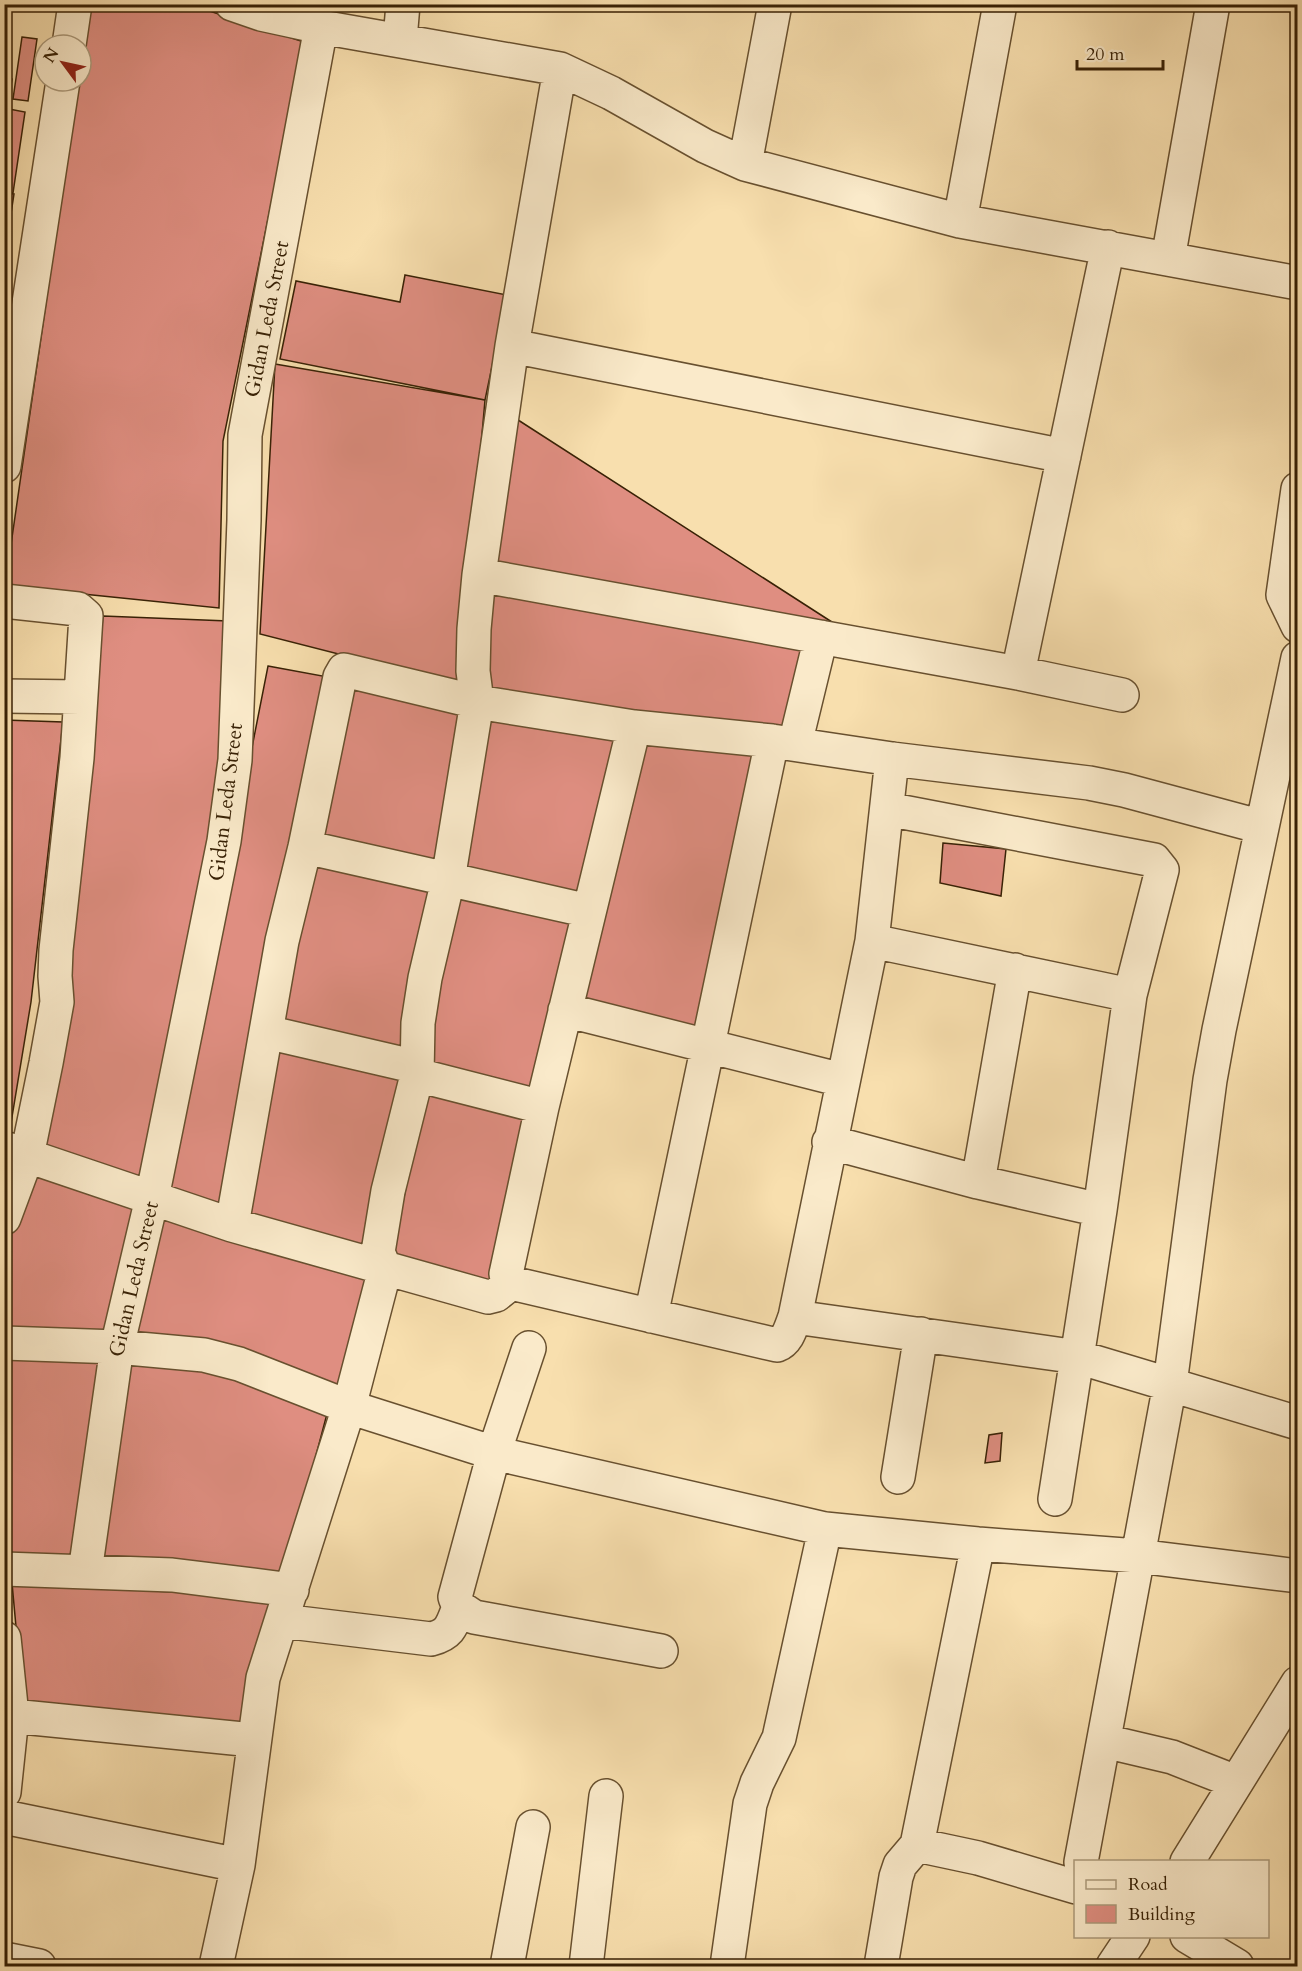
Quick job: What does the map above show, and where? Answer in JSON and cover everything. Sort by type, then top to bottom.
[{"type":"street","points":[[71,33],[75,4]]},
{"type":"street","points":[[232,4],[261,14],[321,27],[560,69],[611,93],[705,146],[746,164],[960,221],[1298,283]]},
{"type":"street","points":[[400,40],[403,4]]},
{"type":"street","points":[[746,164],[775,4]]},
{"type":"street","points":[[960,221],[1000,4]]},
{"type":"street","points":[[1168,259],[1212,4]]},
{"type":"street","name":"Gidan Leda Street","points":[[85,1572],[117,1347],[152,1198],[224,841],[236,749],[245,435],[321,27]]},
{"type":"street","points":[[216,1966],[238,1865],[263,1678],[349,1407],[385,1269],[378,1252],[388,1191],[417,1071],[419,1012],[447,880],[477,702],[473,671],[474,629],[480,576],[512,346],[560,69]]},
{"type":"street","points":[[4,466],[61,93]]},
{"type":"street","points":[[1018,673],[1108,247]]},
{"type":"street","points":[[512,346],[1064,456]]},
{"type":"street","points":[[1298,489],[1283,595],[1298,626]]},
{"type":"street","points":[[480,576],[1018,673],[1122,695]]},
{"type":"street","points":[[4,601],[78,609],[86,615],[77,758],[54,976],[57,1002],[16,1152],[4,1218]]},
{"type":"street","points":[[651,1316],[708,1047],[784,742],[821,637]]},
{"type":"street","points":[[1081,1860],[1170,1384],[1210,1080],[1262,827],[1292,711],[1298,658]]},
{"type":"street","points":[[232,1225],[282,941],[305,847],[339,677],[344,670],[477,702],[634,727],[784,742],[892,759],[1089,783],[1124,790],[1262,827]]},
{"type":"street","points":[[4,696],[80,697]]},
{"type":"street","points":[[634,727],[542,1107],[506,1274],[511,1283],[777,1345],[783,1343],[795,1317],[829,1142],[872,941],[892,759]]},
{"type":"street","points":[[887,809],[1154,860],[1162,870],[1130,995],[1100,1210],[1055,1499]]},
{"type":"street","points":[[305,847],[589,911]]},
{"type":"street","points":[[872,941],[1130,995]]},
{"type":"street","points":[[978,1182],[1015,970]]},
{"type":"street","points":[[565,1010],[842,1080]]},
{"type":"street","points":[[266,1032],[417,1071],[542,1107]]},
{"type":"street","points":[[829,1142],[978,1182],[1100,1210]]},
{"type":"street","points":[[16,1152],[232,1225],[489,1297],[511,1283]]},
{"type":"street","points":[[795,1317],[1078,1357],[1297,1423]]},
{"type":"street","points":[[898,1477],[921,1334]]},
{"type":"street","points":[[4,1343],[117,1347],[204,1355],[239,1364],[349,1407],[494,1453],[825,1529],[1138,1556],[1298,1576]]},
{"type":"street","points":[[529,1348],[494,1453],[457,1586],[455,1597],[459,1607],[474,1617],[661,1651]]},
{"type":"street","points":[[727,1966],[750,1804],[757,1783],[779,1738],[825,1529]]},
{"type":"street","points":[[881,1966],[896,1877],[900,1865],[917,1845],[978,1544]]},
{"type":"street","points":[[4,1569],[172,1575],[292,1590]]},
{"type":"street","points":[[282,1621],[431,1639],[441,1636],[451,1628],[459,1607]]},
{"type":"street","points":[[4,1792],[12,1716],[5,1650]]},
{"type":"street","points":[[1188,1860],[1298,1683]]},
{"type":"street","points":[[12,1716],[254,1740]]},
{"type":"street","points":[[1104,1741],[1172,1757],[1236,1782]]},
{"type":"street","points":[[586,1966],[606,1796]]},
{"type":"street","points":[[4,1817],[238,1865]]},
{"type":"street","points":[[507,1966],[533,1827]]},
{"type":"street","points":[[917,1845],[978,1858],[1074,1886]]},
{"type":"street","points":[[1113,1966],[1132,1938]]},
{"type":"street","points":[[1190,1938],[1237,1966]]},
{"type":"building","points":[[89,4],[188,4],[304,42],[223,441],[219,608],[5,586],[76,93],[93,93],[93,33],[85,33]]},
{"type":"building","points":[[22,37],[33,38],[33,67],[28,101],[13,99]]},
{"type":"building","points":[[4,77],[12,79],[9,97],[4,96]]},
{"type":"building","points":[[9,109],[25,112],[13,193],[4,192],[4,141]]},
{"type":"building","points":[[4,193],[14,194],[4,259]]},
{"type":"building","points":[[405,275],[507,295],[485,400],[280,359],[296,281],[400,302]]},
{"type":"building","points":[[275,364],[485,400],[460,685],[260,634]]},
{"type":"building","points":[[515,418],[835,624],[493,565]]},
{"type":"building","points":[[489,588],[807,646],[786,733],[485,691]]},
{"type":"building","points":[[103,616],[228,621],[216,799],[142,1183],[37,1148],[73,928]]},
{"type":"building","points":[[268,666],[328,677],[219,1208],[165,1190]]},
{"type":"building","points":[[351,680],[467,709],[437,868],[319,840]]},
{"type":"building","points":[[485,714],[622,734],[579,900],[458,873]]},
{"type":"building","points":[[4,720],[63,722],[31,1002],[10,1129],[4,1127]]},
{"type":"building","points":[[644,739],[759,750],[698,1032],[581,1001]]},
{"type":"building","points":[[943,843],[1006,849],[1001,896],[940,883]]},
{"type":"building","points":[[311,857],[437,885],[408,1054],[276,1025]]},
{"type":"building","points":[[455,889],[576,920],[530,1094],[428,1069]]},
{"type":"building","points":[[276,1044],[405,1079],[369,1255],[241,1219]]},
{"type":"building","points":[[426,1089],[526,1114],[490,1282],[392,1256]]},
{"type":"building","points":[[33,1170],[139,1203],[106,1339],[4,1332],[4,1254]]},
{"type":"building","points":[[161,1216],[373,1278],[339,1394],[129,1337]]},
{"type":"building","points":[[4,1354],[106,1356],[72,1562],[4,1557]]},
{"type":"building","points":[[123,1361],[210,1368],[328,1410],[284,1577],[97,1563]]},
{"type":"building","points":[[1002,1433],[1000,1461],[985,1463],[989,1435]]},
{"type":"building","points":[[12,1583],[279,1598],[243,1727],[23,1703]]}]
